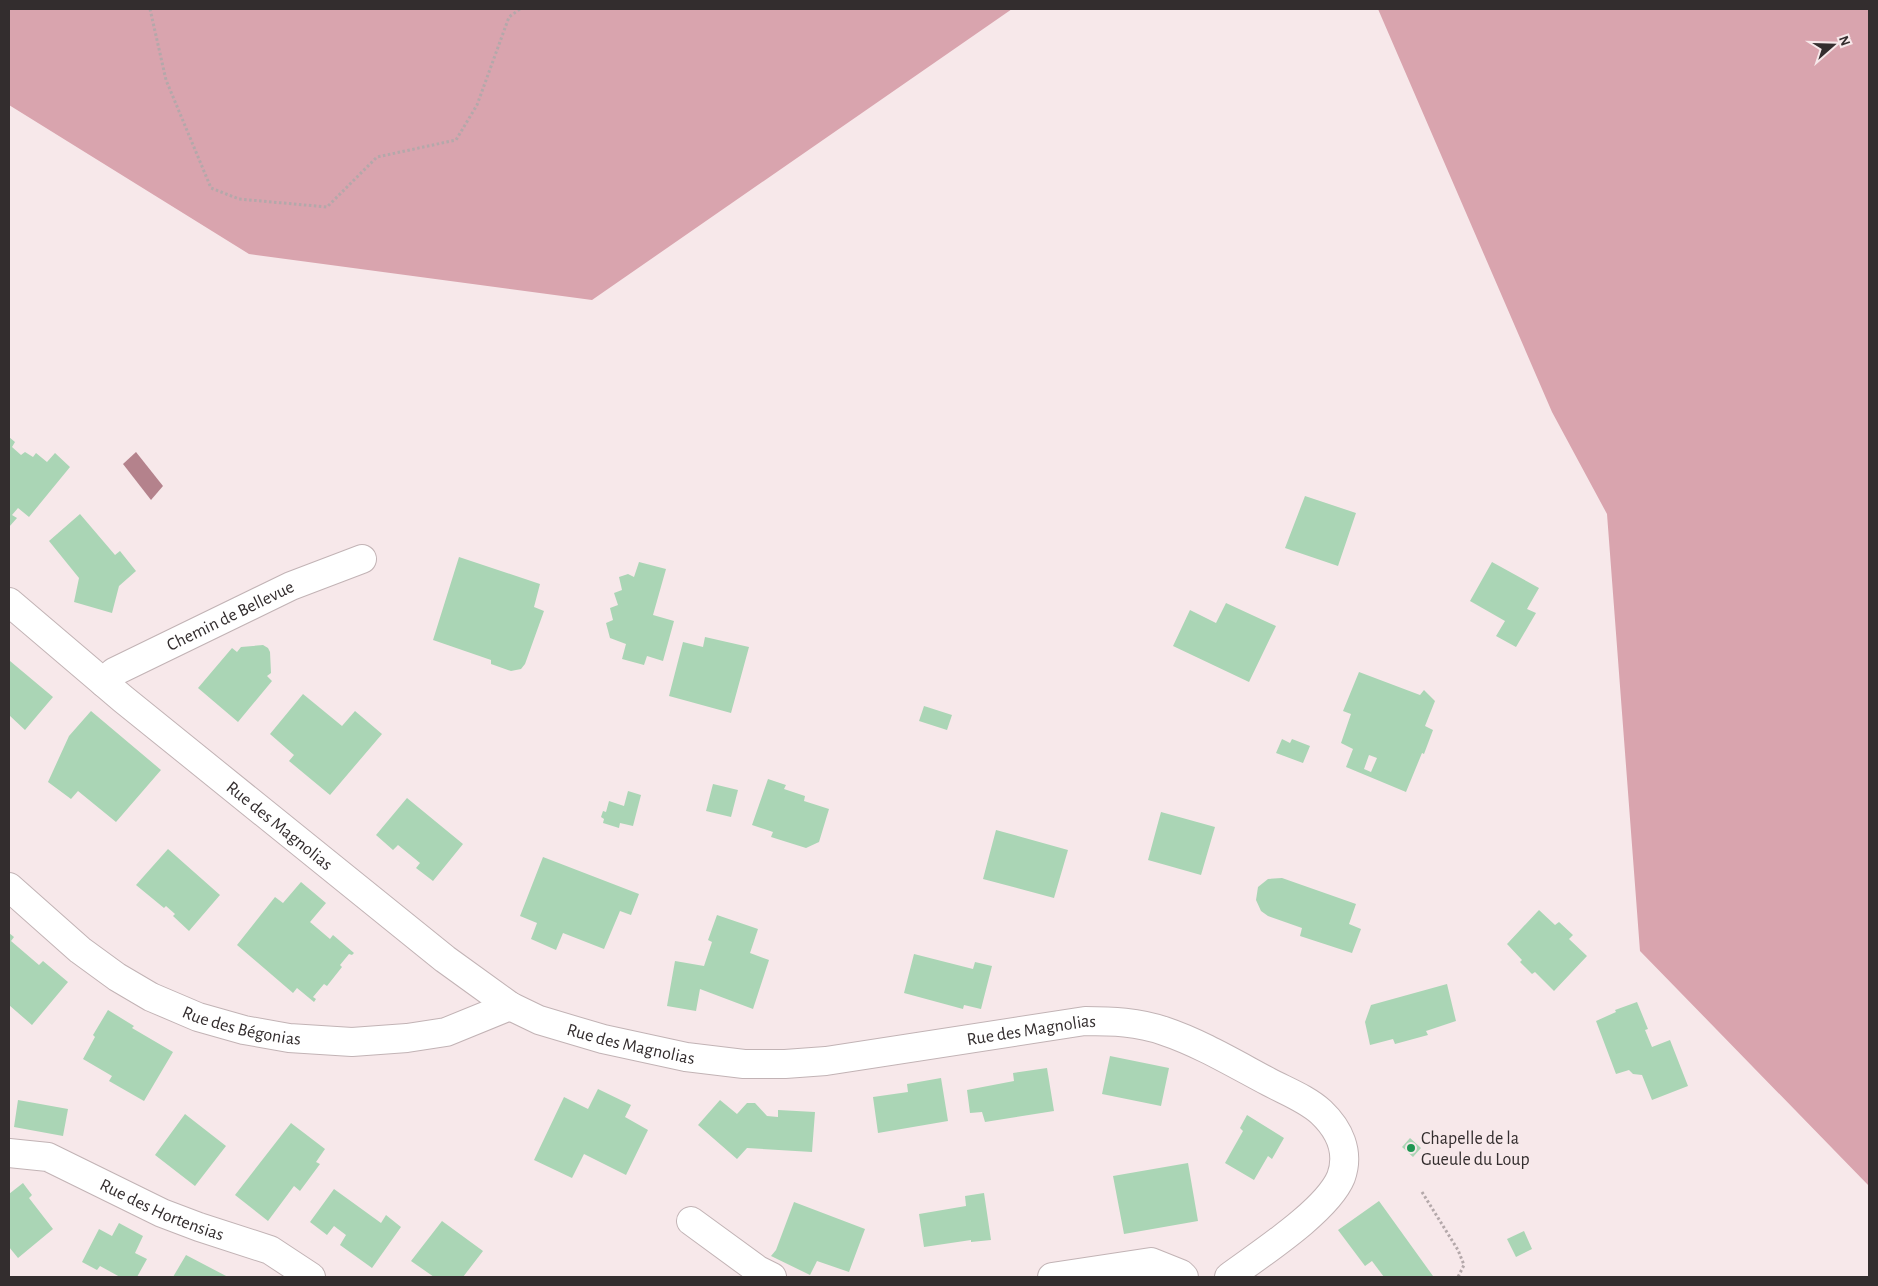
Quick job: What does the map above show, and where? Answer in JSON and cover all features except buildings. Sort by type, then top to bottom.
[{"type":"street","name":"Chemin de Bellevue","points":[[104,683],[114,672],[291,586],[362,559]]},
{"type":"street","name":"Rue des Magnolias","points":[[9,602],[104,683],[445,958],[510,1006],[539,1020],[603,1039],[686,1057],[744,1064],[826,1061],[1085,1021],[1123,1021],[1164,1030],[1216,1054],[1302,1099],[1320,1111],[1339,1134],[1345,1160],[1341,1176],[1333,1191],[1315,1211],[1229,1277]]},
{"type":"street","name":"Rue des Bégonias","points":[[9,888],[80,950],[117,977],[151,997],[198,1017],[244,1030],[289,1038],[352,1042],[407,1038],[446,1032],[510,1006]]},
{"type":"street","name":"Rue des Hortensias","points":[[9,1153],[48,1157],[162,1213],[270,1250],[311,1277]]},
{"type":"street","points":[[691,1221],[758,1270],[772,1277]]},
{"type":"street","points":[[1052,1277],[1151,1262],[1184,1277]]},
{"type":"path","points":[[150,9],[166,80],[211,188],[239,199],[326,207],[377,157],[456,140],[476,105],[509,17],[520,9]]},
{"type":"path","points":[[1422,1192],[1458,1250],[1464,1265],[1458,1277]]},
{"type":"shaded area","points":[[9,9],[1012,9],[592,300],[249,254],[9,105]]},
{"type":"shaded area","points":[[1378,9],[1869,9],[1869,1186],[1640,951],[1607,514],[1552,412]]},
{"type":"shaded area","points":[[136,452],[163,486],[151,500],[123,464]]},
{"type":"place","name":"Chapelle de la Gueule du Loup","points":[[1411,1148]]}]
